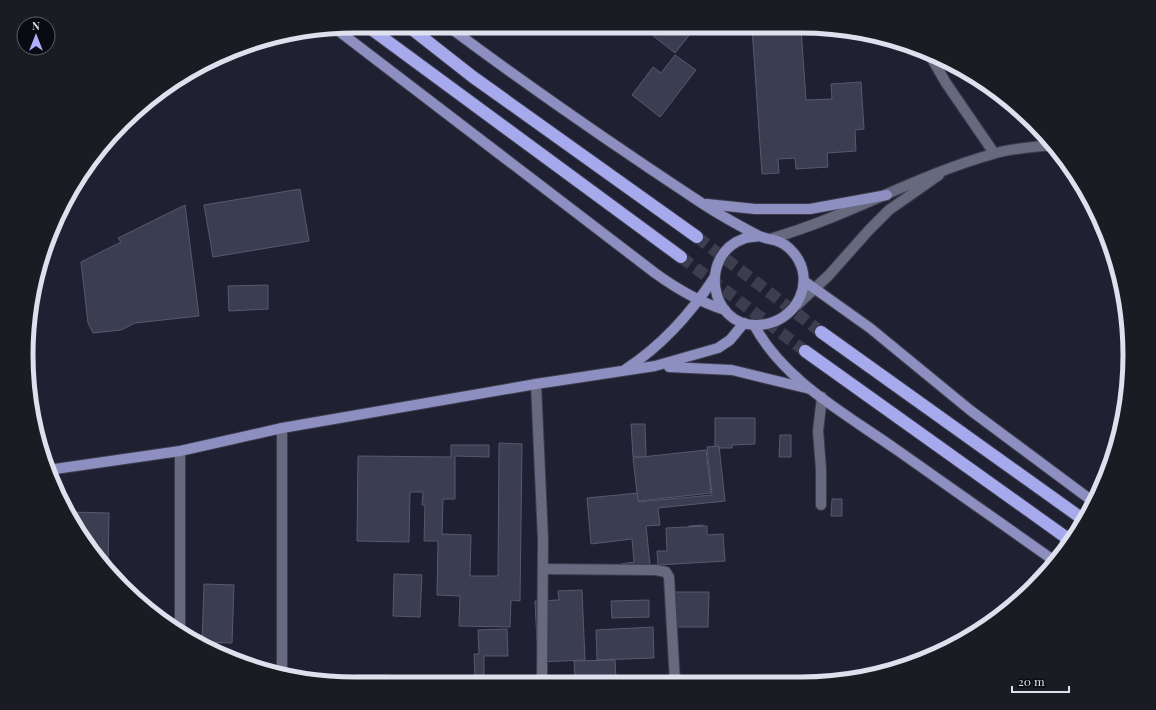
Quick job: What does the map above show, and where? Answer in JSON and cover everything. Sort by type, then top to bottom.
[{"type":"highway","points":[[377,33],[681,257]]},
{"type":"highway","points":[[417,33],[473,77],[697,238]]},
{"type":"highway","points":[[821,332],[1080,517]]},
{"type":"highway","points":[[805,351],[1066,538]]},
{"type":"main road","points":[[459,33],[541,95],[702,203],[759,236]]},
{"type":"main road","points":[[342,34],[654,273],[699,300],[725,310],[749,324],[782,365],[822,397],[1050,558]]},
{"type":"main road","points":[[702,203],[755,209],[810,209],[887,195]]},
{"type":"main road","points":[[54,469],[180,451],[282,428],[536,384],[621,373],[655,366],[718,348],[749,324],[767,325],[778,321],[789,314],[797,304],[802,293],[804,281],[800,263],[795,255],[782,242],[773,238],[759,236],[743,239],[728,248],[718,261],[714,278],[718,300],[725,310]]},
{"type":"main road","points":[[621,373],[642,359],[660,343],[699,300],[714,278]]},
{"type":"main road","points":[[804,281],[870,328],[970,410],[1089,499]]},
{"type":"main road","points":[[655,366],[732,370],[813,390]]},
{"type":"street","points":[[934,62],[946,83],[994,153]]},
{"type":"street","points":[[773,238],[802,229],[887,195],[926,176],[951,167],[994,153],[1045,146]]},
{"type":"street","points":[[797,304],[829,275],[864,235],[889,210],[951,167]]},
{"type":"street","points":[[536,384],[543,569],[542,677]]},
{"type":"street","points":[[820,505],[821,470],[818,431],[822,397]]},
{"type":"street","points":[[282,428],[282,668]]},
{"type":"street","points":[[180,451],[180,625]]},
{"type":"street","points":[[543,569],[656,570],[666,572],[669,577],[675,677]]},
{"type":"building","points":[[650,33],[691,33],[675,53]]},
{"type":"building","points":[[752,33],[801,33],[806,100],[832,99],[831,84],[861,82],[864,129],[855,130],[856,151],[827,153],[828,167],[796,169],[795,158],[778,159],[779,173],[762,174]]},
{"type":"building","points":[[675,55],[696,70],[660,117],[632,95],[653,67],[661,73]]},
{"type":"building","points":[[300,189],[309,241],[213,257],[204,205]]},
{"type":"building","points":[[185,205],[199,316],[135,323],[121,330],[93,333],[88,323],[81,262],[121,242],[118,238]]},
{"type":"building","points":[[268,285],[268,309],[229,311],[228,286]]},
{"type":"building","points":[[715,418],[755,418],[755,444],[732,445],[732,448],[715,448]]},
{"type":"building","points":[[631,424],[645,424],[646,457],[633,457]]},
{"type":"building","points":[[780,435],[791,435],[791,457],[779,457]]},
{"type":"building","points":[[499,443],[522,444],[520,601],[511,600],[510,627],[459,626],[460,596],[437,595],[438,541],[424,541],[425,505],[422,505],[423,492],[410,492],[409,542],[357,541],[358,456],[451,457],[451,445],[489,445],[489,457],[455,456],[455,499],[443,499],[442,534],[471,535],[470,576],[498,576]]},
{"type":"building","points":[[719,446],[725,501],[658,508],[660,525],[646,526],[650,565],[622,568],[621,564],[634,562],[632,539],[591,544],[587,498],[638,493],[639,502],[712,495],[707,447]]},
{"type":"building","points":[[706,450],[711,493],[638,501],[633,458]]},
{"type":"building","points":[[832,499],[842,499],[842,516],[831,516]]},
{"type":"building","points":[[74,512],[109,513],[108,561],[87,534]]},
{"type":"building","points":[[703,525],[703,532],[689,532],[689,526]]},
{"type":"building","points":[[707,526],[707,535],[723,534],[725,561],[658,565],[657,551],[667,551],[666,528]]},
{"type":"building","points":[[394,574],[422,575],[420,617],[393,616]]},
{"type":"building","points":[[204,584],[234,585],[232,643],[210,642],[202,638]]},
{"type":"building","points":[[582,590],[585,660],[538,662],[535,601],[559,600],[558,591]]},
{"type":"building","points":[[675,592],[709,592],[708,627],[675,627]]},
{"type":"building","points":[[649,600],[649,617],[612,618],[611,601]]},
{"type":"building","points":[[653,627],[654,658],[597,660],[596,630]]},
{"type":"building","points":[[507,629],[508,656],[484,656],[484,675],[475,676],[474,654],[479,654],[478,630]]},
{"type":"building","points":[[615,660],[616,677],[575,677],[574,661]]},
{"type":"building","points":[[356,675],[386,675],[386,677],[356,677]]},
{"type":"tunnel","points":[[697,237],[821,332]]},
{"type":"tunnel","points":[[681,257],[805,351]]}]
